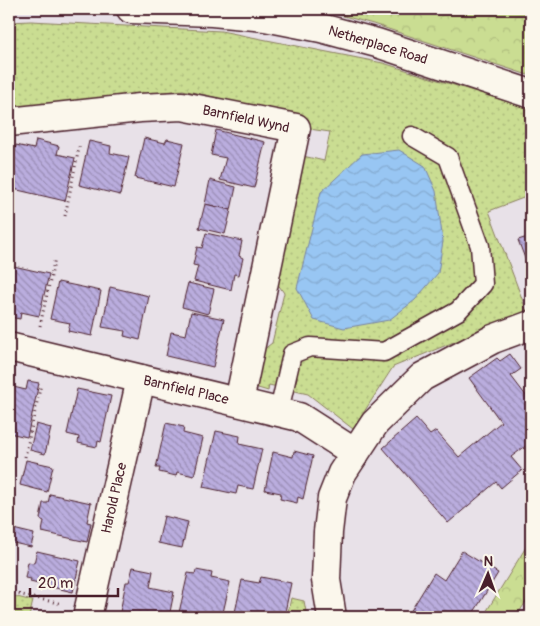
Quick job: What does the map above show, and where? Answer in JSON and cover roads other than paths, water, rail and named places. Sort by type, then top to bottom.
[{"type":"street","name":"Netherplace Road","points":[[131,9],[212,12],[265,17],[320,28],[376,43],[531,94]]},
{"type":"street","name":"Barnfield Wynd","points":[[9,122],[182,106],[296,128],[239,402]]},
{"type":"street","points":[[332,617],[326,580],[328,532],[332,498],[342,473],[375,423],[422,377],[493,340],[531,325]]},
{"type":"street","name":"Barnfield Place","points":[[22,350],[299,416],[355,453]]},
{"type":"street","name":"Harold Place","points":[[88,614],[141,379]]},
{"type":"lane","points":[[279,412],[292,354],[310,347],[384,352],[458,311],[483,284],[480,246],[448,157],[412,136]]},
{"type":"water","points":[[399,150],[425,166],[436,191],[443,241],[438,273],[415,300],[389,320],[344,328],[314,320],[297,288],[321,192],[362,154]]}]
